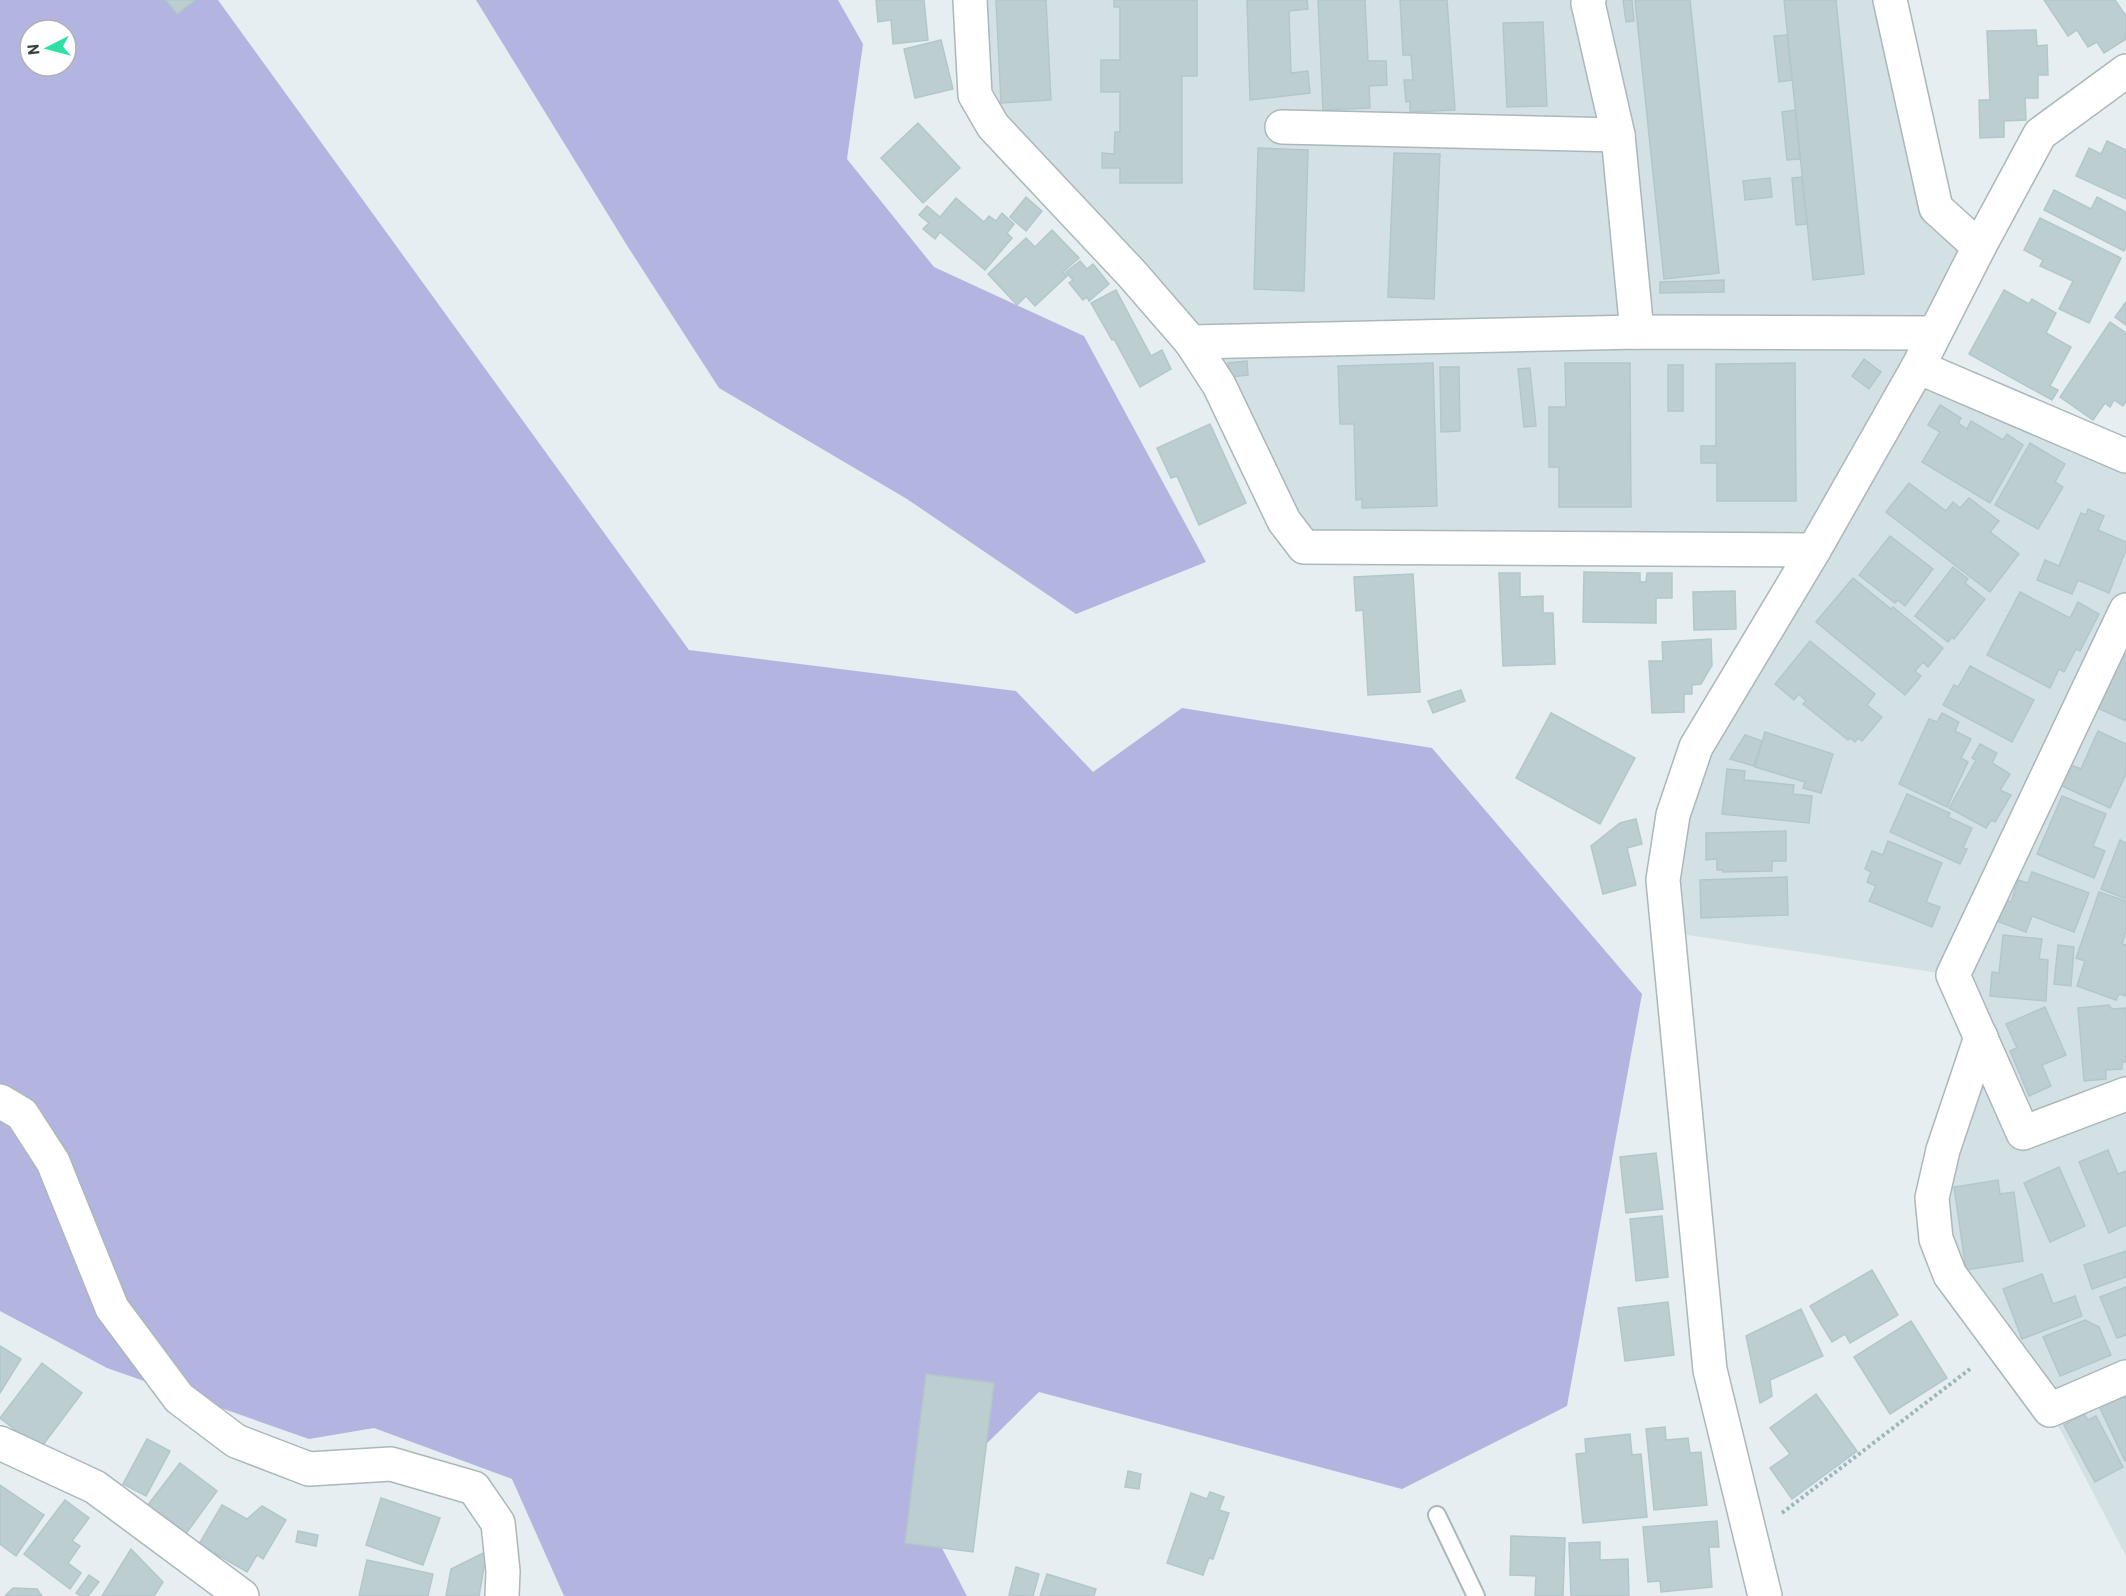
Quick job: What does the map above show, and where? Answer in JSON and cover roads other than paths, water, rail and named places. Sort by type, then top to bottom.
[{"type":"street","points":[[970,0],[975,95],[993,126],[1132,274],[1191,342],[1219,385],[1284,521],[1304,547],[1814,550]]},
{"type":"street","points":[[1890,0],[1936,208],[1979,247]]},
{"type":"street","points":[[1587,1],[1618,135],[1637,332]]},
{"type":"street","points":[[1765,1596],[1710,1371],[1663,880],[1673,815],[1696,747],[1814,550],[1918,367],[2040,134],[2126,71]]},
{"type":"street","points":[[1282,127],[1618,135]]},
{"type":"street","points":[[1191,342],[1637,332],[1934,333]]},
{"type":"street","points":[[1918,367],[2126,456]]},
{"type":"street","points":[[2126,610],[1953,975],[2023,1133],[2126,1094]]},
{"type":"street","points":[[1981,1037],[1943,1150],[1932,1198],[1936,1239],[1950,1275],[2050,1410],[2126,1377]]},
{"type":"street","points":[[0,1101],[21,1114],[53,1162],[112,1308],[179,1398],[236,1441],[309,1470],[391,1464],[474,1488],[498,1523],[503,1570],[502,1596]]},
{"type":"street","points":[[0,1443],[95,1487],[242,1596]]},
{"type":"lane","points":[[1437,1515],[1476,1596]]}]
